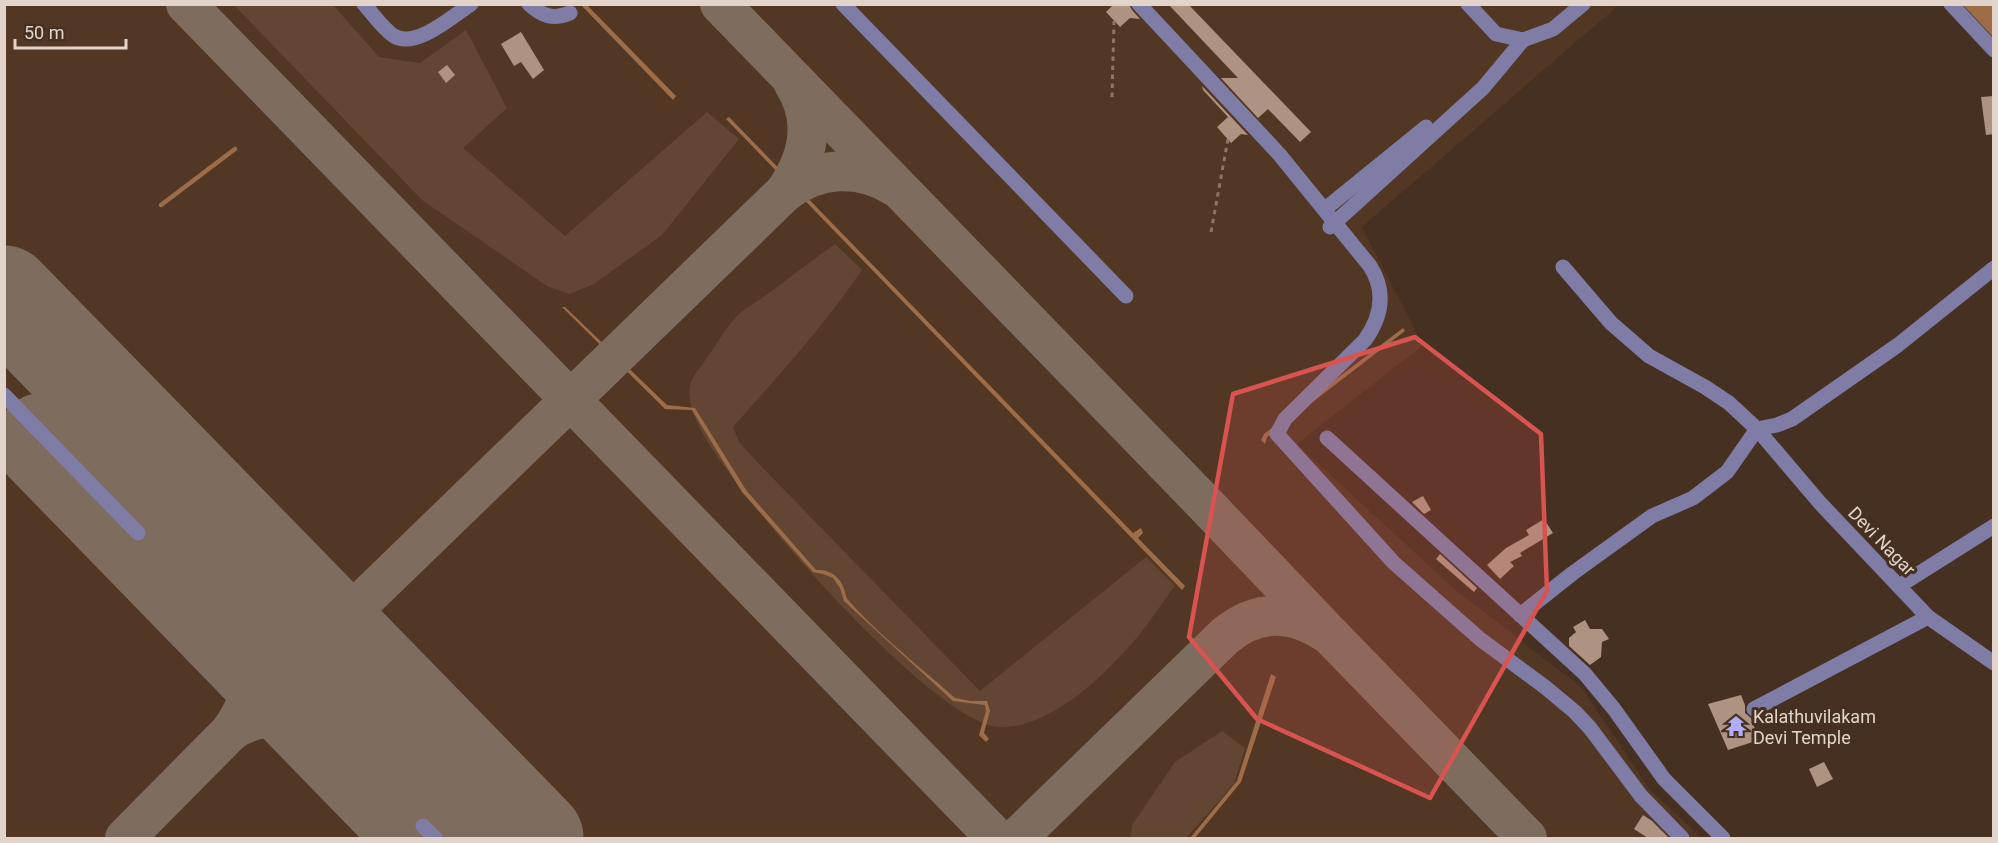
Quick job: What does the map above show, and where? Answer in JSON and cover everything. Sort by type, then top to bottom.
[{"type":"street","points":[[364,4],[395,36],[410,39],[420,37],[471,4]]},
{"type":"street","points":[[529,4],[538,13],[548,17],[559,17],[570,13]]},
{"type":"street","points":[[843,4],[1126,296]]},
{"type":"street","points":[[1139,4],[1280,154],[1333,225],[1374,272],[1380,290],[1378,316],[1372,331],[1285,419],[1277,435],[1394,563],[1480,639],[1575,711],[1641,796],[1682,838]]},
{"type":"street","points":[[1468,4],[1496,34],[1523,40]]},
{"type":"street","points":[[1333,225],[1483,88],[1523,40],[1553,29],[1583,4]]},
{"type":"street","points":[[1952,4],[1994,50]]},
{"type":"street","points":[[1325,209],[1470,91]]},
{"type":"street","name":"Devi Nagar","points":[[1563,267],[1611,323],[1649,356],[1729,403],[1757,429],[1820,504],[1928,616],[1994,663]]},
{"type":"street","points":[[1520,615],[1573,573],[1653,516],[1693,498],[1727,472],[1757,429],[1792,419],[1810,407],[1898,345],[1994,268]]},
{"type":"street","points":[[4,395],[138,533]]},
{"type":"street","points":[[1327,438],[1585,674],[1614,709],[1664,779],[1723,838]]},
{"type":"street","points":[[1899,586],[1994,526]]},
{"type":"street","points":[[1754,709],[1928,616]]},
{"type":"street","points":[[423,826],[435,838]]},
{"type":"path","points":[[1112,97],[1114,21]]},
{"type":"path","points":[[1211,232],[1228,139]]},
{"type":"highlighted area","points":[[1415,337],[1541,434],[1547,591],[1430,798],[1257,719],[1189,637],[1233,394]]},
{"type":"shaded area","points":[[5,5],[1619,5],[1362,227],[1423,345],[1297,444],[1452,587],[1582,688],[1650,790],[1702,838],[5,838]]},
{"type":"shaded area","points":[[234,5],[333,5],[379,57],[420,63],[466,30],[507,108],[463,148],[565,236],[707,112],[739,139],[662,235],[594,284],[569,294],[547,286],[422,200]]},
{"type":"shaded area","points":[[581,5],[587,5],[676,96],[673,100]]},
{"type":"shaded area","points":[[1963,5],[1993,5],[1993,37]]},
{"type":"shaded area","points":[[729,117],[1133,533],[1141,528],[1143,533],[1138,538],[1185,586],[1182,590],[726,119]]},
{"type":"shaded area","points":[[835,244],[862,270],[784,370],[733,427],[739,442],[758,463],[980,691],[1146,557],[1175,586],[1139,634],[1107,670],[1074,698],[1037,719],[1018,725],[999,727],[968,716],[928,687],[882,646],[833,597],[787,545],[746,496],[715,453],[695,418],[690,400],[691,382],[731,323],[745,309]]},
{"type":"shaded area","points":[[562,307],[565,307],[667,405],[695,408],[746,490],[816,570],[825,571],[837,577],[848,600],[886,638],[955,698],[987,701],[990,711],[984,733],[989,739],[986,742],[979,735],[986,711],[985,705],[953,701],[844,601],[840,588],[833,578],[813,572],[742,492],[692,410],[665,409]]},
{"type":"shaded area","points":[[1403,328],[1405,331],[1267,437],[1265,444],[1261,440],[1264,434]]},
{"type":"shaded area","points":[[1271,674],[1276,677],[1241,782],[1195,838],[1190,838],[1237,781]]},
{"type":"shaded area","points":[[1222,731],[1245,748],[1234,784],[1186,838],[1130,838],[1132,825],[1175,762]]},
{"type":"building","points":[[1114,4],[1129,4],[1140,19],[1130,18],[1120,27],[1106,12]]},
{"type":"building","points":[[1168,4],[1188,4],[1311,132],[1300,142],[1268,109],[1258,118],[1221,78],[1238,78]]},
{"type":"building","points":[[521,32],[544,70],[533,79],[521,62],[514,66],[501,44]]},
{"type":"building","points":[[447,65],[455,75],[446,83],[438,72]]},
{"type":"building","points":[[1202,86],[1248,135],[1241,134],[1231,143],[1217,127],[1228,117],[1203,90]]},
{"type":"building","points":[[1994,96],[1994,134],[1986,135],[1981,97]]},
{"type":"building","points":[[1423,496],[1431,510],[1424,514],[1412,502]]},
{"type":"building","points":[[1544,519],[1553,533],[1520,553],[1522,556],[1510,562],[1514,566],[1500,579],[1487,565],[1506,548],[1529,535],[1526,530]]},
{"type":"building","points":[[1440,554],[1477,588],[1474,592],[1436,559]]},
{"type":"building","points":[[1585,620],[1590,629],[1602,629],[1609,639],[1602,642],[1601,657],[1590,665],[1569,646],[1569,638],[1576,632],[1573,627]]},
{"type":"building","name":"Kalathuvilakam Devi Temple","points":[[1741,695],[1745,713],[1751,718],[1759,740],[1728,750],[1708,704]]},
{"type":"building","points":[[1824,762],[1833,779],[1817,787],[1809,769]]},
{"type":"building","points":[[1643,815],[1669,838],[1648,838],[1634,829]]},
{"type":"waterway","points":[[161,205],[235,149]]},
{"type":"taxiway","points":[[186,4],[996,838]]},
{"type":"taxiway","points":[[720,4],[1331,636]]},
{"type":"taxiway","points":[[790,187],[785,192],[799,166],[807,139],[806,111],[794,84]]},
{"type":"taxiway","points":[[341,622],[785,192],[811,177],[838,171],[867,174],[894,186]]},
{"type":"taxiway","points":[[138,533],[221,619],[250,639],[263,643],[290,643],[317,636],[341,622],[329,645],[322,672],[324,713],[329,725],[343,744],[423,826]]},
{"type":"taxiway","points":[[1017,838],[1225,636],[1251,620],[1278,616],[1305,621],[1331,636],[1527,838]]},
{"type":"taxiway","points":[[223,624],[242,645],[251,667],[247,701],[230,732]]},
{"type":"taxiway","points":[[125,838],[230,732],[239,726],[271,717],[305,720],[323,729],[343,748]]},
{"type":"runway","points":[[4,295],[534,838]]},
{"type":"runway","points":[[44,442],[429,838]]},
{"type":"place","name":"Kalathuvilakam Devi Temple","points":[[1736,726]]}]
